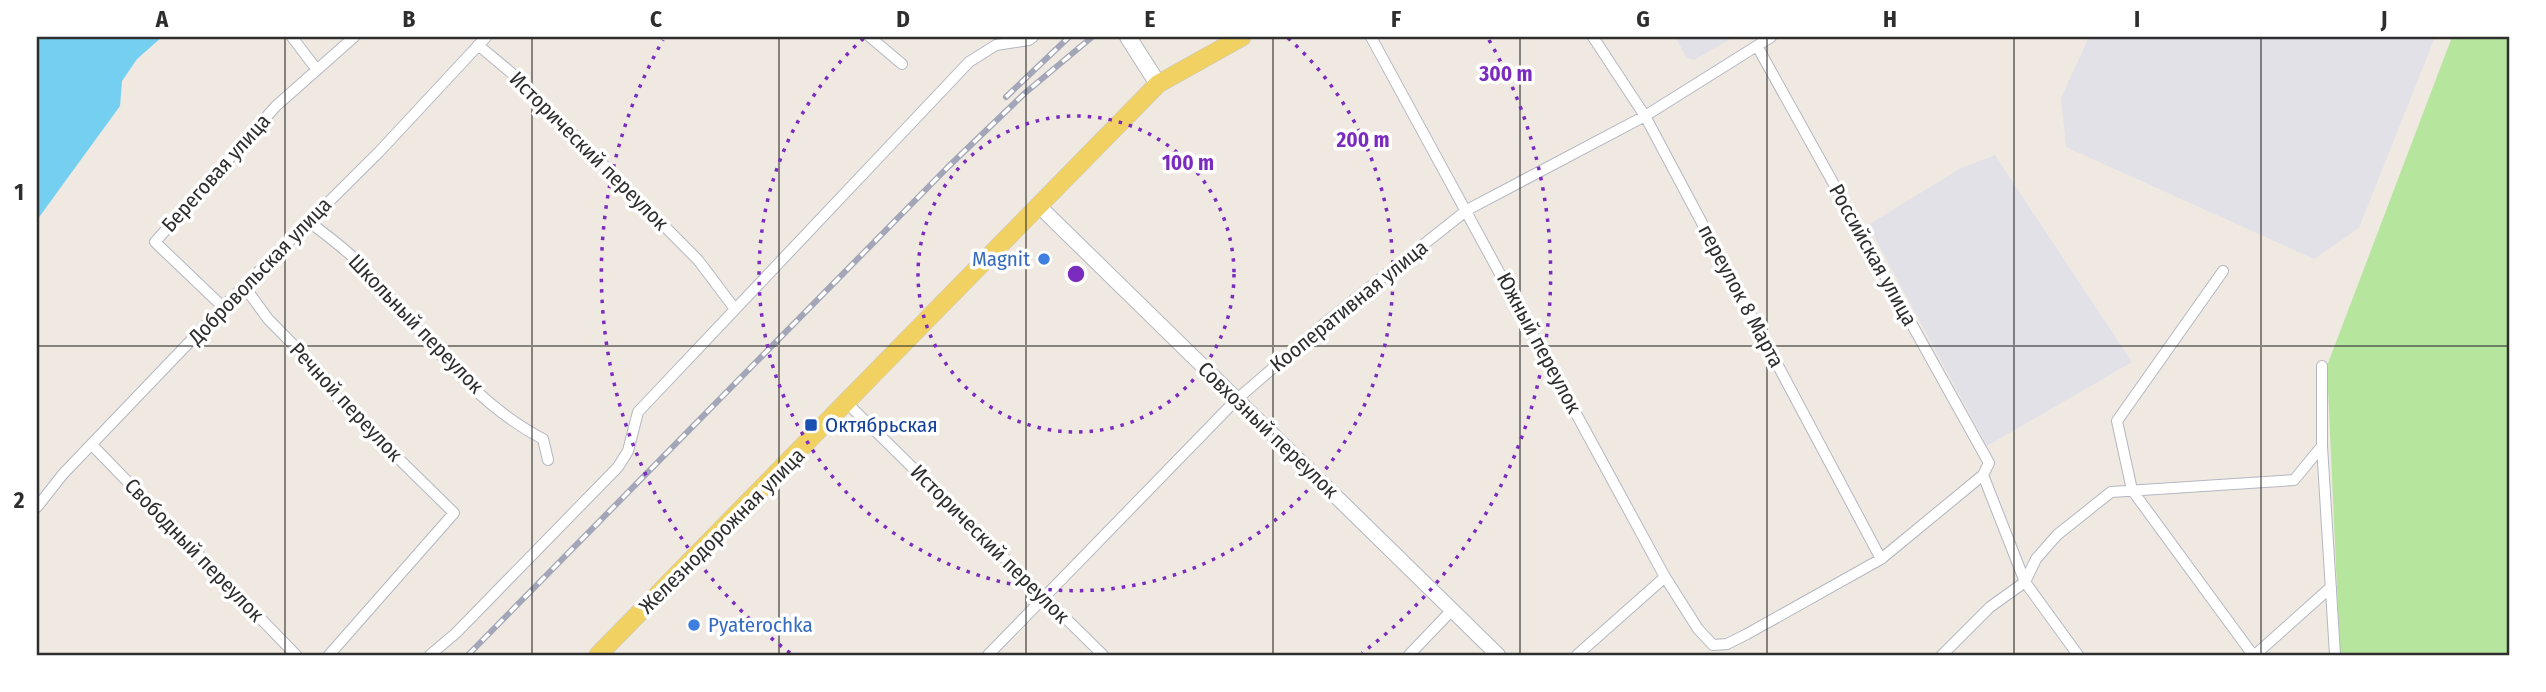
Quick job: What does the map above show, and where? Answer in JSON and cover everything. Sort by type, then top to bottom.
[{"type":"main road","points":[[1128,37],[1158,84]]},
{"type":"main road","name":"Железнодорожная улица","points":[[598,655],[1158,84],[1242,37]]},
{"type":"street","points":[[292,37],[317,70]]},
{"type":"street","name":"Береговая улица","points":[[223,307],[155,242],[276,106],[354,37]]},
{"type":"street","points":[[870,37],[902,64]]},
{"type":"street","points":[[429,655],[456,633],[600,487],[628,451],[638,412],[969,62],[996,45],[1029,40],[1032,37]]},
{"type":"street","name":"Южный переулок","points":[[1371,37],[1665,577],[1698,629],[1713,645],[1727,644],[1747,634],[1881,559]]},
{"type":"street","name":"переулок 8 Марта","points":[[1593,37],[1645,116],[1881,559]]},
{"type":"street","name":"Кооперативная улица","points":[[988,655],[1236,400],[1325,323],[1467,210],[1645,116],[1771,37]]},
{"type":"street","name":"Исторический переулок","points":[[482,41],[698,260],[735,309]]},
{"type":"street","name":"Добровольская улица","points":[[37,507],[63,474],[93,446],[223,307],[379,152],[482,41]]},
{"type":"street","name":"Российская улица","points":[[1757,46],[1989,463],[1983,475]]},
{"type":"street","name":"Совхозный переулок","points":[[1038,205],[1498,655]]},
{"type":"street","name":"Школьный переулок","points":[[308,221],[356,260],[450,365],[522,428],[543,439],[548,460]]},
{"type":"street","points":[[2223,271],[2117,421],[2132,490],[2254,655],[2331,587]]},
{"type":"street","name":"Речной переулок","points":[[244,286],[268,319],[321,373],[339,400],[454,513],[329,655]]},
{"type":"street","points":[[2322,366],[2322,446],[2335,655]]},
{"type":"street","name":"Исторический переулок","points":[[847,403],[1103,655]]},
{"type":"street","name":"Свободный переулок","points":[[93,446],[296,655]]},
{"type":"street","points":[[1942,655],[1990,607],[2025,582],[2036,559],[2057,535],[2110,492],[2294,480],[2322,446]]},
{"type":"street","points":[[1881,559],[1983,475],[2025,582],[2078,655]]},
{"type":"street","points":[[1577,655],[1665,577]]},
{"type":"street","points":[[1409,655],[1452,610]]},
{"type":"shaded area","points":[[1675,37],[1734,37],[1694,60],[1687,58]]},
{"type":"shaded area","points":[[2089,37],[2435,37],[2359,228],[2314,259],[2066,147],[2061,98]]},
{"type":"shaded area","points":[[1995,155],[2132,362],[1987,446],[1868,225],[1961,168]]},
{"type":"green space","points":[[2452,37],[2509,37],[2509,655],[2340,655],[2327,366]]},
{"type":"water","points":[[37,37],[162,37],[137,59],[122,81],[120,106],[37,220]]},
{"type":"railway","points":[[1006,97],[1069,37]]},
{"type":"railway","points":[[468,655],[948,167],[1025,93],[1092,37]]},
{"type":"place","name":"Magnit","points":[[1044,259]]},
{"type":"place","name":"Октябрьская","points":[[811,425]]},
{"type":"place","name":"Pyaterochka","points":[[694,625]]}]
